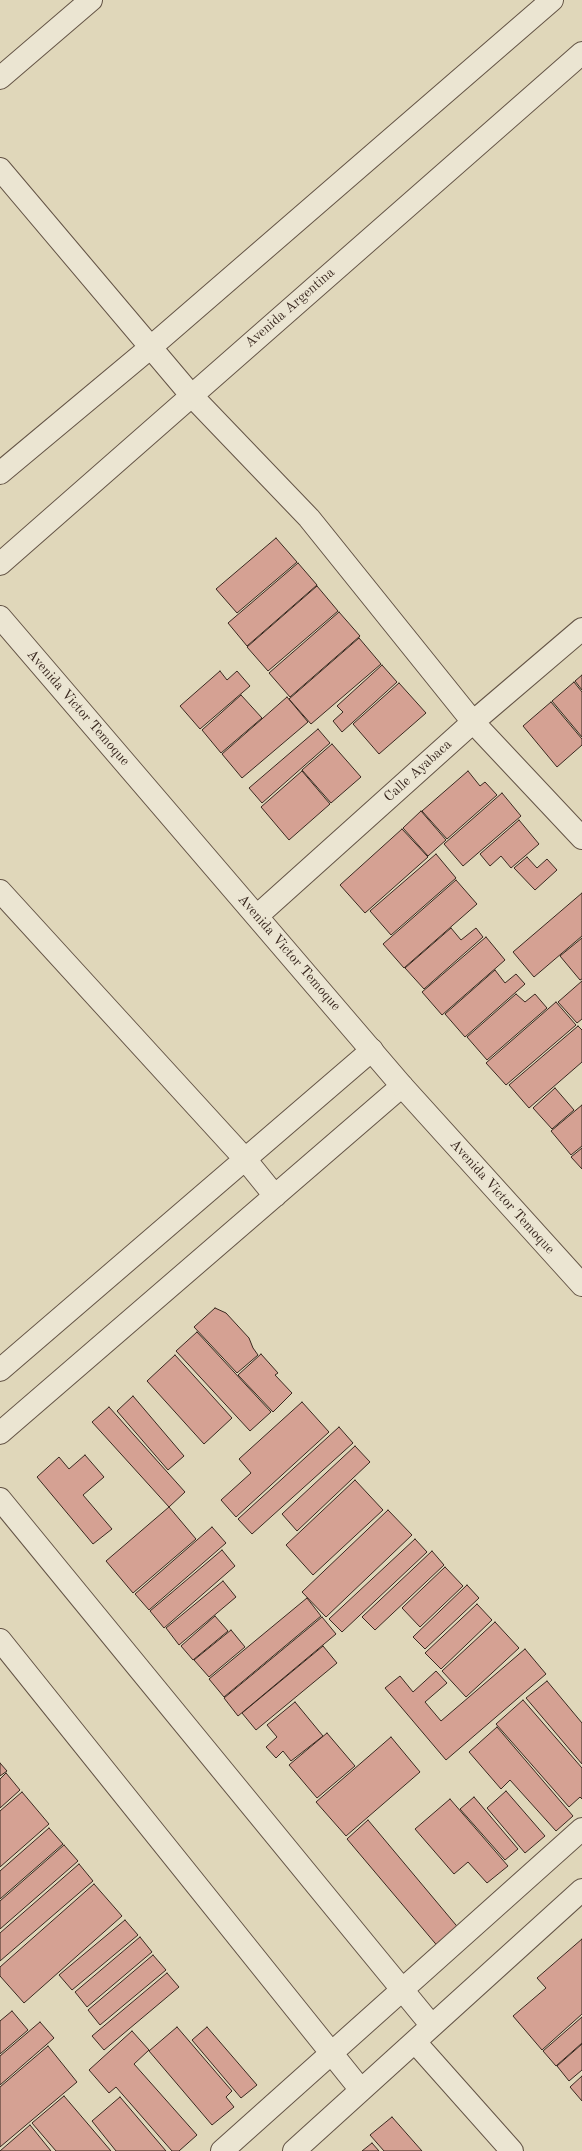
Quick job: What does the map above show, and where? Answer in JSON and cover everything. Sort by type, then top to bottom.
[{"type":"street","points":[[0,78],[90,0]]},
{"type":"street","points":[[0,473],[151,347],[552,0]]},
{"type":"street","name":"Avenida Argentina","points":[[0,564],[582,53]]},
{"type":"street","points":[[0,170],[191,395],[309,518],[473,722],[582,838]]},
{"type":"street","name":"Avenida Victor Temoque","points":[[0,618],[402,1086],[582,1285]]},
{"type":"street","name":"Calle Ayabaca","points":[[257,916],[473,722],[582,629]]},
{"type":"street","points":[[0,891],[245,1160],[275,1196]]},
{"type":"street","points":[[0,1370],[372,1050]]},
{"type":"street","points":[[0,1433],[402,1086]]},
{"type":"street","points":[[0,1499],[432,2026]]},
{"type":"street","points":[[0,1640],[361,2090]]},
{"type":"street","points":[[222,2151],[582,1829]]},
{"type":"street","points":[[294,2151],[582,1890]]},
{"type":"street","points":[[415,2042],[512,2151]]},
{"type":"building","points":[[276,538],[297,562],[237,613],[216,589]]},
{"type":"building","points":[[298,563],[317,585],[247,646],[228,623]]},
{"type":"building","points":[[317,586],[338,611],[268,671],[247,647]]},
{"type":"building","points":[[339,612],[360,636],[290,697],[269,673]]},
{"type":"building","points":[[359,638],[381,664],[311,724],[289,699]]},
{"type":"building","points":[[382,665],[397,682],[342,732],[333,721],[343,712],[337,706]]},
{"type":"building","points":[[220,671],[227,680],[237,671],[250,686],[200,729],[180,706]]},
{"type":"building","points":[[582,675],[582,690],[575,681]]},
{"type":"building","points":[[574,682],[582,692],[582,737],[552,701]]},
{"type":"building","points":[[399,683],[426,713],[379,754],[353,724]]},
{"type":"building","points":[[241,695],[262,718],[221,753],[202,730]]},
{"type":"building","points":[[287,697],[308,722],[242,778],[222,754]]},
{"type":"building","points":[[551,702],[582,739],[582,745],[557,767],[523,726]]},
{"type":"building","points":[[318,729],[330,743],[262,803],[249,788]]},
{"type":"building","points":[[332,744],[361,777],[331,803],[302,770]]},
{"type":"building","points":[[302,771],[330,804],[289,840],[261,807]]},
{"type":"building","points":[[468,771],[480,786],[485,782],[497,795],[447,839],[422,811]]},
{"type":"building","points":[[502,793],[521,816],[463,866],[444,844]]},
{"type":"building","points":[[421,811],[446,840],[428,856],[403,828]]},
{"type":"building","points":[[519,820],[539,844],[511,868],[501,856],[490,866],[480,854]]},
{"type":"building","points":[[402,829],[428,857],[365,913],[340,885]]},
{"type":"building","points":[[436,854],[456,878],[391,935],[370,911]]},
{"type":"building","points":[[527,857],[537,868],[547,859],[557,870],[535,890],[514,868]]},
{"type":"building","points":[[456,880],[477,904],[404,968],[383,944]]},
{"type":"building","points":[[582,893],[582,936],[534,977],[513,952]]},
{"type":"building","points":[[451,928],[461,940],[476,928],[483,937],[424,989],[405,968]]},
{"type":"building","points":[[486,937],[505,960],[442,1015],[422,992]]},
{"type":"building","points":[[582,938],[582,979],[580,980],[560,956]]},
{"type":"building","points":[[495,970],[505,983],[516,974],[525,984],[465,1037],[445,1014]]},
{"type":"building","points":[[582,981],[582,1019],[577,1023],[558,1002]]},
{"type":"building","points":[[516,994],[525,1002],[535,994],[547,1008],[487,1060],[467,1037]]},
{"type":"building","points":[[556,1002],[576,1025],[506,1085],[486,1063]]},
{"type":"building","points":[[578,1026],[582,1030],[582,1062],[529,1108],[509,1085]]},
{"type":"building","points":[[555,1088],[574,1110],[552,1129],[533,1108]]},
{"type":"building","points":[[582,1105],[582,1146],[571,1155],[551,1131]]},
{"type":"building","points":[[582,1148],[582,1169],[571,1157]]},
{"type":"building","points":[[215,1308],[226,1313],[249,1338],[258,1355],[237,1373],[194,1327]]},
{"type":"building","points":[[197,1332],[271,1412],[250,1431],[176,1351]]},
{"type":"building","points":[[261,1354],[278,1373],[275,1375],[292,1393],[273,1412],[238,1375]]},
{"type":"building","points":[[175,1355],[232,1418],[204,1444],[147,1381]]},
{"type":"building","points":[[133,1396],[184,1456],[168,1470],[117,1411]]},
{"type":"building","points":[[302,1402],[329,1432],[236,1517],[221,1500],[251,1473],[239,1459]]},
{"type":"building","points":[[109,1407],[185,1492],[169,1507],[92,1422]]},
{"type":"building","points":[[339,1427],[353,1443],[252,1534],[238,1519]]},
{"type":"building","points":[[355,1446],[370,1462],[297,1531],[282,1514]]},
{"type":"building","points":[[85,1455],[104,1477],[83,1495],[112,1529],[93,1544],[37,1477],[59,1457],[69,1469]]},
{"type":"building","points":[[355,1480],[383,1510],[313,1575],[286,1545]]},
{"type":"building","points":[[169,1507],[196,1539],[133,1593],[106,1561]]},
{"type":"building","points":[[388,1510],[412,1535],[326,1617],[302,1592]]},
{"type":"building","points":[[212,1527],[226,1543],[149,1610],[135,1594]]},
{"type":"building","points":[[415,1539],[427,1552],[342,1632],[329,1619]]},
{"type":"building","points":[[222,1550],[235,1566],[164,1628],[150,1611]]},
{"type":"building","points":[[432,1551],[444,1565],[375,1630],[362,1617]]},
{"type":"building","points":[[445,1567],[463,1586],[420,1627],[402,1608]]},
{"type":"building","points":[[223,1581],[236,1597],[179,1645],[166,1628]]},
{"type":"building","points":[[467,1585],[479,1598],[425,1649],[413,1637]]},
{"type":"building","points":[[307,1598],[321,1616],[224,1697],[209,1679]]},
{"type":"building","points":[[477,1604],[492,1620],[441,1669],[425,1653]]},
{"type":"building","points":[[215,1616],[228,1631],[193,1660],[181,1646]]},
{"type":"building","points":[[322,1617],[336,1634],[238,1716],[224,1698]]},
{"type":"building","points":[[495,1622],[519,1648],[466,1697],[442,1671]]},
{"type":"building","points":[[231,1630],[245,1647],[209,1677],[194,1660]]},
{"type":"building","points":[[323,1646],[337,1663],[256,1730],[242,1713]]},
{"type":"building","points":[[525,1649],[546,1674],[446,1760],[385,1688],[400,1676],[413,1692],[436,1671],[447,1683],[425,1702],[441,1721]]},
{"type":"building","points":[[547,1681],[582,1723],[582,1764],[526,1698]]},
{"type":"building","points":[[523,1700],[582,1768],[582,1799],[580,1797],[569,1807],[496,1724]]},
{"type":"building","points":[[295,1702],[323,1736],[291,1761],[283,1751],[276,1758],[266,1747],[277,1737],[267,1725]]},
{"type":"building","points":[[497,1727],[573,1816],[556,1831],[510,1780],[501,1789],[469,1752]]},
{"type":"building","points":[[327,1733],[355,1766],[317,1798],[289,1765]]},
{"type":"building","points":[[391,1737],[420,1772],[346,1836],[316,1802]]},
{"type":"building","points":[[0,1763],[7,1771],[0,1776]]},
{"type":"building","points":[[6,1773],[20,1790],[0,1808],[0,1779]]},
{"type":"building","points":[[506,1791],[545,1836],[525,1853],[487,1808]]},
{"type":"building","points":[[22,1792],[49,1824],[0,1867],[0,1811]]},
{"type":"building","points":[[474,1797],[518,1849],[505,1860],[460,1809]]},
{"type":"building","points":[[450,1799],[508,1866],[487,1883],[468,1862],[454,1874],[415,1829]]},
{"type":"building","points":[[368,1820],[461,1931],[440,1949],[347,1839]]},
{"type":"building","points":[[49,1828],[63,1844],[0,1899],[0,1871]]},
{"type":"building","points":[[64,1845],[78,1861],[0,1929],[0,1901]]},
{"type":"building","points":[[79,1864],[93,1881],[0,1961],[0,1933]]},
{"type":"building","points":[[94,1884],[122,1916],[24,2003],[0,1976],[0,1967]]},
{"type":"building","points":[[125,1920],[138,1935],[72,1990],[59,1975]]},
{"type":"building","points":[[140,1937],[152,1952],[87,2007],[75,1992]]},
{"type":"building","points":[[582,1939],[582,2014],[542,2050],[513,2016],[546,1988],[537,1978]]},
{"type":"building","points":[[153,1955],[166,1970],[100,2025],[88,2010]]},
{"type":"building","points":[[167,1973],[179,1987],[104,2050],[92,2036]]},
{"type":"building","points":[[12,2011],[28,2030],[0,2054],[0,2021]]},
{"type":"building","points":[[582,2017],[582,2043],[556,2066],[543,2051]]},
{"type":"building","points":[[40,2022],[54,2038],[0,2085],[0,2056]]},
{"type":"building","points":[[177,2027],[232,2091],[226,2097],[234,2107],[212,2125],[149,2051]]},
{"type":"building","points":[[207,2027],[257,2085],[241,2098],[192,2040]]},
{"type":"building","points":[[132,2031],[149,2050],[134,2064],[197,2135],[179,2151],[172,2151],[116,2087],[109,2093],[89,2070]]},
{"type":"building","points":[[582,2044],[582,2070],[569,2081],[557,2066]]},
{"type":"building","points":[[48,2046],[77,2082],[0,2147],[0,2087]]},
{"type":"building","points":[[582,2076],[582,2101],[570,2087]]},
{"type":"building","points":[[64,2096],[111,2151],[56,2151],[32,2123]]},
{"type":"building","points":[[120,2097],[166,2151],[116,2151],[92,2121]]},
{"type":"building","points":[[392,2117],[422,2151],[384,2151],[370,2135]]},
{"type":"building","points":[[30,2125],[51,2151],[0,2151]]},
{"type":"building","points":[[372,2143],[379,2151],[362,2151]]}]
